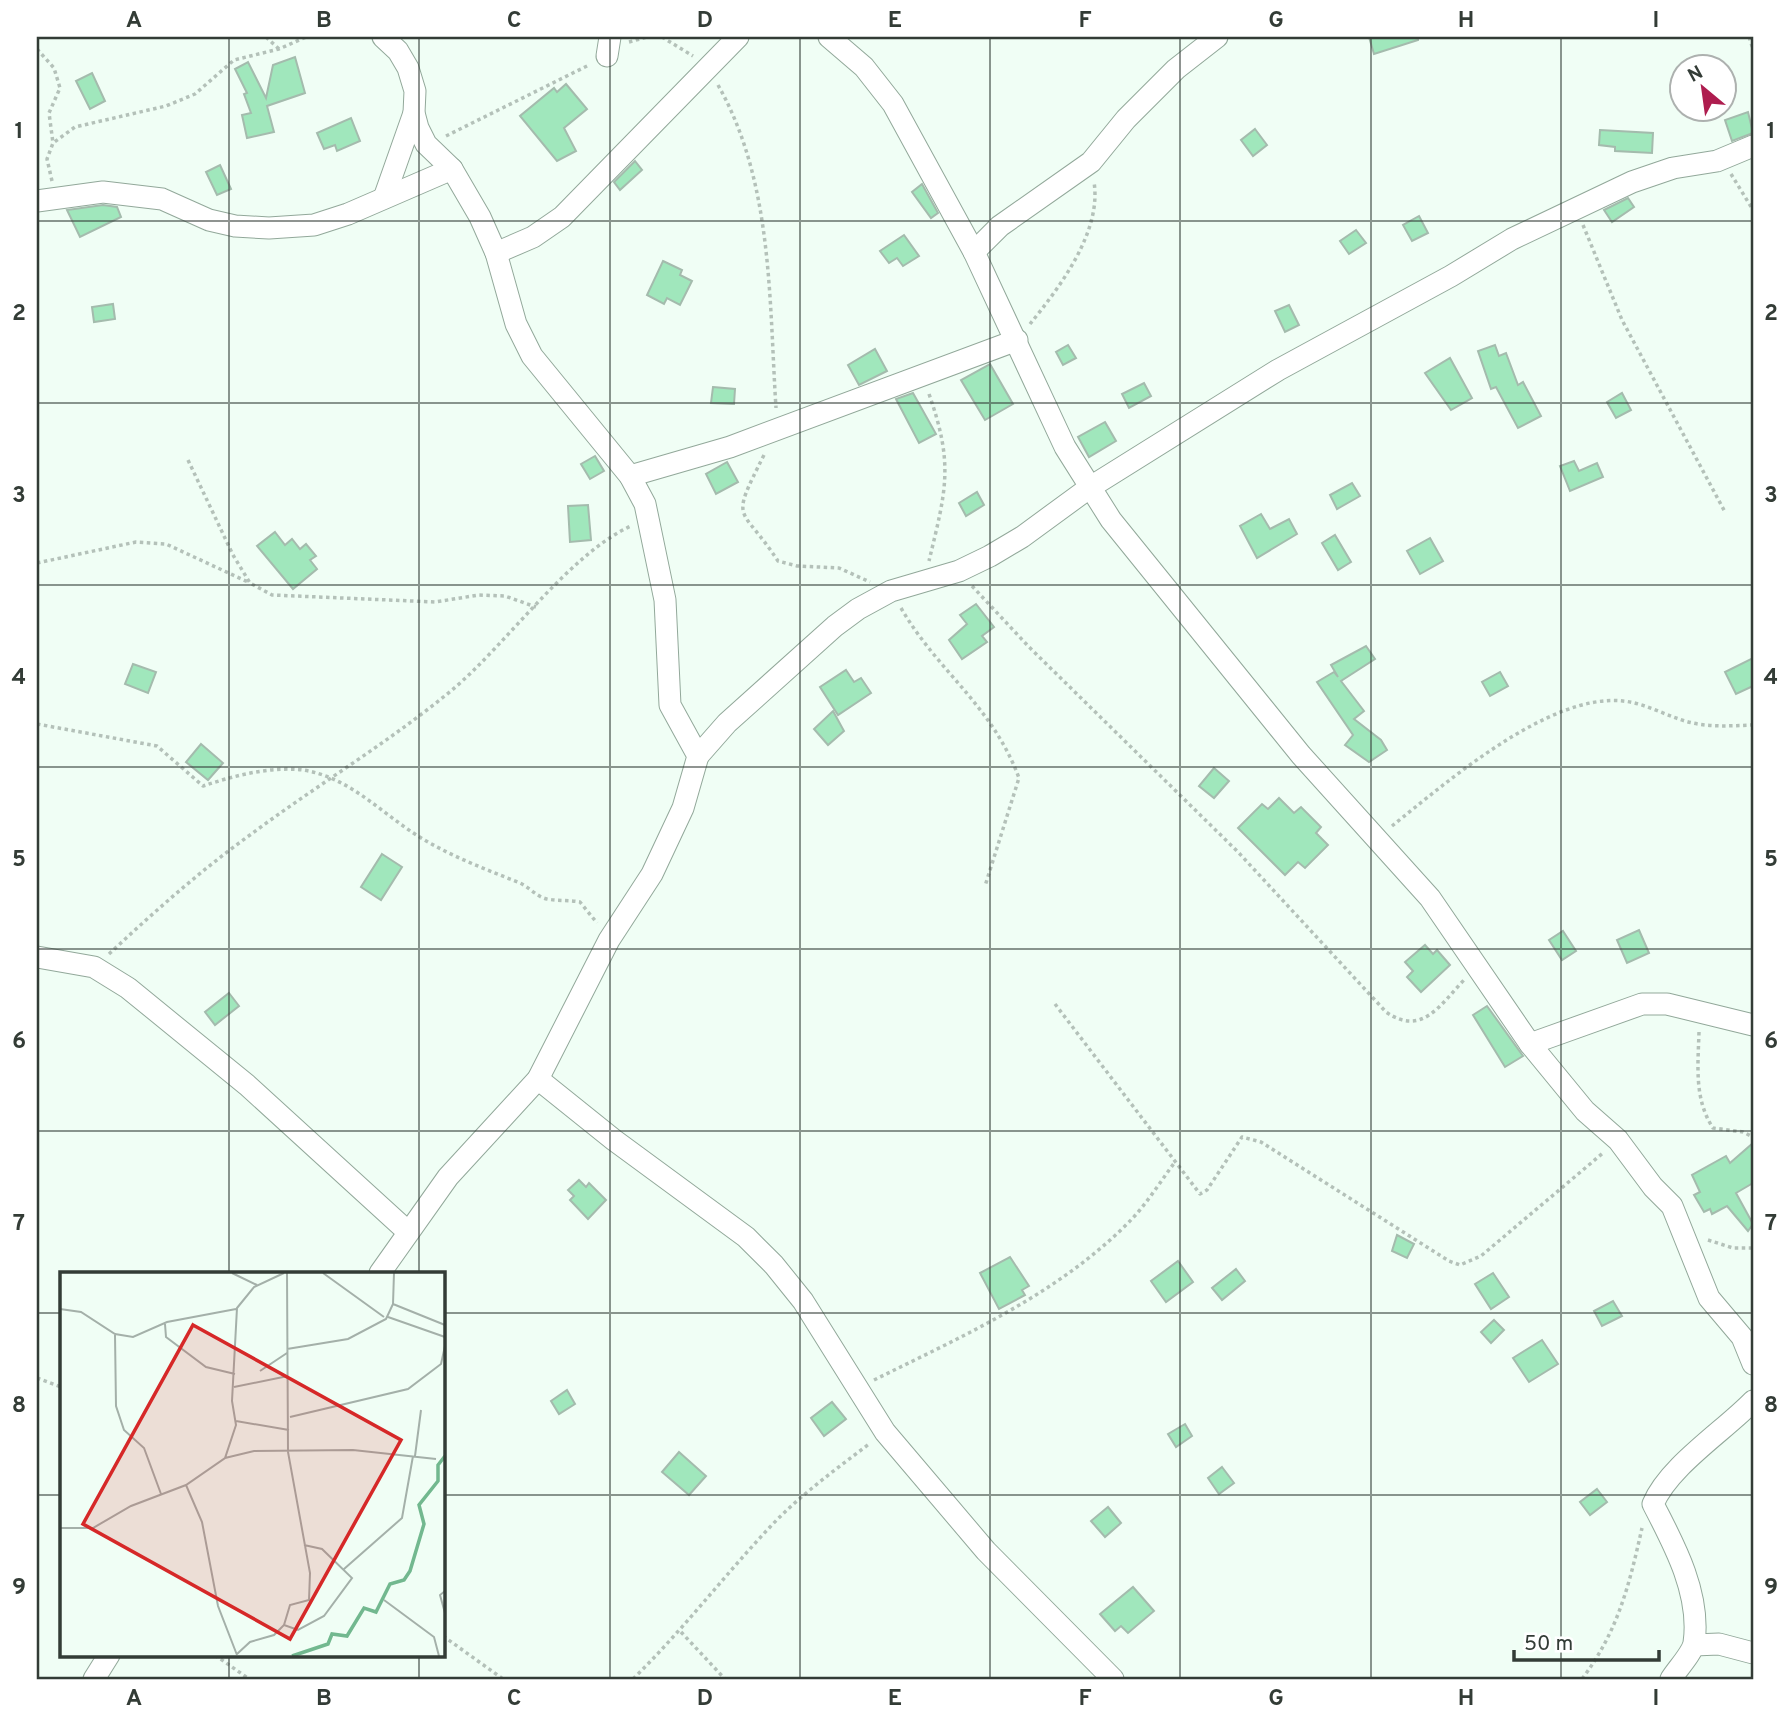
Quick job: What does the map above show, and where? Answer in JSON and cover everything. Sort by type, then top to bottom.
[{"type":"street","points":[[383,37],[398,51],[408,68],[415,91],[414,113],[384,198]]},
{"type":"street","points":[[496,254],[533,237],[562,218],[738,37]]},
{"type":"street","points":[[829,37],[864,67],[892,104],[974,252],[1065,447],[1111,520],[1301,755],[1430,898],[1530,1044],[1585,1111],[1618,1140],[1653,1187],[1672,1206],[1685,1232],[1709,1298],[1742,1337],[1753,1364]]},
{"type":"street","points":[[974,252],[1000,226],[1091,162],[1126,119],[1176,69],[1217,37]]},
{"type":"street","points":[[414,113],[426,145],[452,169],[480,217],[496,254],[516,324],[531,356],[630,476],[649,518],[665,600],[670,705],[698,756]]},
{"type":"street","points":[[381,1272],[407,1231],[448,1177],[538,1079],[608,940],[652,874],[683,808],[698,756],[727,723],[835,626],[891,590],[959,571],[1022,537],[1089,488],[1278,370],[1451,276],[1512,239],[1576,207],[1663,172],[1717,161],[1753,146]]},
{"type":"street","points":[[37,201],[103,192],[162,200],[209,220],[270,229],[314,225],[452,169]]},
{"type":"street","points":[[630,476],[684,462],[1017,340]]},
{"type":"street","points":[[1060,511],[1086,512],[1111,520]]},
{"type":"street","points":[[37,957],[94,967],[128,988],[183,1031],[407,1231]]},
{"type":"street","points":[[1530,1044],[1642,1004],[1667,1004],[1699,1010],[1753,1025]]},
{"type":"street","points":[[538,1079],[614,1140],[746,1237],[803,1301],[885,1432],[986,1550],[1113,1679]]},
{"type":"street","points":[[1671,1679],[1694,1645],[1692,1599],[1685,1572],[1653,1504],[1658,1492],[1675,1473],[1753,1401]]},
{"type":"street","points":[[1694,1645],[1719,1644],[1753,1653]]},
{"type":"street","points":[[94,1679],[108,1656]]},
{"type":"path","points":[[266,37],[279,50]]},
{"type":"path","points":[[60,199],[47,159],[54,143],[75,127],[166,106],[195,94],[234,60],[279,50],[306,37]]},
{"type":"path","points":[[426,145],[493,115],[609,46],[647,37]]},
{"type":"path","points":[[662,37],[680,46],[709,68],[733,111],[752,177],[770,265],[777,429],[741,502],[743,517],[778,561],[797,566],[839,568],[891,590],[929,650],[970,693],[998,733],[1019,778],[985,886]]},
{"type":"path","points":[[1749,37],[1753,50]]},
{"type":"path","points":[[37,49],[54,68],[61,88],[49,113],[54,143]]},
{"type":"path","points":[[1717,161],[1730,172],[1753,209]]},
{"type":"path","points":[[1017,340],[1068,277],[1086,234],[1096,194],[1091,162]]},
{"type":"path","points":[[1576,207],[1622,320],[1725,512]]},
{"type":"path","points":[[922,376],[942,430],[947,460],[943,505],[924,580]]},
{"type":"path","points":[[188,460],[217,523],[250,583]]},
{"type":"path","points":[[94,967],[187,883],[330,778],[399,734],[456,687],[587,556],[619,531],[649,518]]},
{"type":"path","points":[[37,563],[136,542],[166,544],[272,595],[435,602],[479,594],[505,596],[536,607]]},
{"type":"path","points":[[959,571],[1029,647],[1238,852],[1386,1012],[1400,1022],[1413,1022],[1432,1015],[1478,965]]},
{"type":"path","points":[[1377,838],[1452,778],[1524,730],[1557,713],[1622,701],[1682,720],[1718,727],[1753,725]]},
{"type":"path","points":[[37,724],[157,746],[203,786],[235,774],[278,771],[302,770],[330,778],[359,792],[381,812],[457,858],[523,884],[543,898],[579,902],[608,940]]},
{"type":"path","points":[[1055,1004],[1196,1190],[1203,1194],[1242,1137],[1261,1142],[1448,1261],[1460,1265],[1481,1256],[1618,1140]]},
{"type":"path","points":[[1699,1010],[1698,1089],[1703,1114],[1713,1128],[1743,1132],[1753,1137]]},
{"type":"path","points":[[856,1389],[968,1334],[1067,1276],[1130,1221],[1175,1162]]},
{"type":"path","points":[[1685,1232],[1734,1248],[1753,1248]]},
{"type":"path","points":[[37,1378],[60,1387]]},
{"type":"path","points":[[633,1679],[680,1632],[770,1527],[815,1485],[885,1432]]},
{"type":"path","points":[[1582,1679],[1601,1651],[1626,1600],[1642,1527],[1653,1504]]},
{"type":"path","points":[[680,1632],[725,1679]]},
{"type":"path","points":[[444,1637],[503,1679]]},
{"type":"path","points":[[216,1656],[249,1679]]},
{"type":"building","points":[[1369,37],[1418,37],[1418,40],[1374,54]]},
{"type":"building","points":[[295,57],[305,93],[267,106],[274,132],[247,138],[242,115],[251,113],[244,94],[247,93],[235,69],[248,62],[266,98],[273,65]]},
{"type":"building","points":[[92,73],[105,101],[90,109],[76,81]]},
{"type":"building","points":[[566,84],[587,109],[564,128],[576,151],[557,161],[520,116],[554,88],[557,92]]},
{"type":"building","points":[[1748,112],[1753,133],[1732,141],[1726,122],[1738,122],[1738,115]]},
{"type":"building","points":[[351,118],[360,141],[337,151],[335,145],[324,149],[317,133]]},
{"type":"building","points":[[1255,129],[1267,145],[1253,156],[1241,140]]},
{"type":"building","points":[[1600,130],[1653,133],[1652,153],[1615,151],[1615,147],[1599,145]]},
{"type":"building","points":[[635,161],[642,170],[620,190],[614,182]]},
{"type":"building","points":[[220,165],[231,189],[217,195],[206,172]]},
{"type":"building","points":[[922,184],[938,213],[931,218],[912,192]]},
{"type":"building","points":[[1628,198],[1634,207],[1612,222],[1604,210]]},
{"type":"building","points":[[103,205],[117,207],[121,217],[80,237],[67,210]]},
{"type":"building","points":[[1419,216],[1428,233],[1412,241],[1403,225]]},
{"type":"building","points":[[1356,230],[1366,243],[1349,254],[1340,241]]},
{"type":"building","points":[[904,235],[919,256],[903,266],[897,258],[889,263],[880,251]]},
{"type":"building","points":[[663,261],[682,270],[680,275],[692,281],[680,305],[667,298],[664,304],[647,295]]},
{"type":"building","points":[[113,304],[115,319],[94,322],[92,307]]},
{"type":"building","points":[[1289,305],[1299,325],[1285,332],[1275,311]]},
{"type":"building","points":[[1068,345],[1076,358],[1063,365],[1056,352]]},
{"type":"building","points":[[1495,345],[1499,356],[1506,353],[1518,385],[1523,382],[1541,416],[1518,428],[1496,387],[1491,389],[1478,351]]},
{"type":"building","points":[[875,349],[887,371],[859,385],[848,365]]},
{"type":"building","points":[[1450,358],[1472,398],[1451,410],[1425,373]]},
{"type":"building","points":[[990,364],[1013,404],[985,420],[961,380]]},
{"type":"building","points":[[1144,383],[1151,396],[1129,408],[1122,394]]},
{"type":"building","points":[[713,387],[735,389],[734,404],[711,403]]},
{"type":"building","points":[[913,393],[936,434],[919,443],[896,399]]},
{"type":"building","points":[[1622,393],[1631,410],[1616,418],[1607,402]]},
{"type":"building","points":[[1105,422],[1116,441],[1089,457],[1078,437]]},
{"type":"building","points":[[595,456],[604,471],[590,479],[581,464]]},
{"type":"building","points":[[1574,461],[1579,471],[1597,463],[1603,477],[1570,491],[1560,466]]},
{"type":"building","points":[[727,462],[738,482],[716,494],[706,474]]},
{"type":"building","points":[[1352,483],[1360,496],[1337,509],[1330,495]]},
{"type":"building","points":[[977,492],[984,505],[966,516],[959,503]]},
{"type":"building","points":[[588,505],[591,540],[570,542],[568,506]]},
{"type":"building","points":[[1261,514],[1270,529],[1289,519],[1297,534],[1257,558],[1240,526]]},
{"type":"building","points":[[275,532],[285,545],[292,539],[300,549],[306,544],[316,556],[310,560],[317,569],[293,589],[257,546]]},
{"type":"building","points":[[1335,535],[1351,562],[1338,570],[1322,543]]},
{"type":"building","points":[[1430,538],[1443,561],[1420,574],[1407,551]]},
{"type":"building","points":[[976,604],[994,627],[982,636],[987,642],[962,659],[949,640],[967,624],[960,615]]},
{"type":"building","points":[[1366,646],[1375,659],[1341,681],[1364,711],[1354,719],[1381,740],[1387,750],[1369,762],[1345,745],[1353,735],[1317,682],[1334,672],[1338,677],[1331,665]]},
{"type":"building","points":[[1753,658],[1753,686],[1736,694],[1725,672]]},
{"type":"building","points":[[133,664],[156,672],[148,693],[125,684]]},
{"type":"building","points":[[846,670],[854,682],[861,678],[871,693],[838,715],[820,687]]},
{"type":"building","points":[[1500,672],[1508,686],[1490,696],[1482,682]]},
{"type":"building","points":[[833,711],[844,731],[828,745],[814,729]]},
{"type":"building","points":[[201,744],[223,763],[208,780],[186,762]]},
{"type":"building","points":[[1214,768],[1229,781],[1214,798],[1199,786]]},
{"type":"building","points":[[1279,798],[1294,813],[1301,807],[1321,827],[1316,833],[1328,845],[1305,868],[1298,862],[1285,875],[1238,828],[1262,804],[1268,809]]},
{"type":"building","points":[[382,854],[402,867],[381,900],[361,887]]},
{"type":"building","points":[[1639,930],[1649,953],[1627,963],[1617,940]]},
{"type":"building","points":[[1563,931],[1576,951],[1562,960],[1549,940]]},
{"type":"building","points":[[1425,945],[1433,954],[1437,950],[1450,965],[1421,992],[1407,977],[1413,971],[1405,962]]},
{"type":"building","points":[[229,993],[239,1006],[215,1025],[205,1012]]},
{"type":"building","points":[[1487,1006],[1523,1056],[1505,1067],[1473,1015]]},
{"type":"building","points":[[1753,1143],[1753,1183],[1736,1193],[1753,1224],[1748,1231],[1727,1206],[1712,1214],[1710,1209],[1704,1212],[1694,1195],[1700,1192],[1692,1175],[1726,1156],[1730,1163]]},
{"type":"building","points":[[579,1180],[586,1187],[589,1183],[606,1200],[588,1219],[570,1200],[574,1196],[568,1190]]},
{"type":"building","points":[[1397,1235],[1414,1244],[1407,1258],[1392,1251]]},
{"type":"building","points":[[1010,1257],[1029,1286],[1022,1290],[1025,1295],[999,1309],[980,1273]]},
{"type":"building","points":[[1178,1261],[1193,1282],[1166,1302],[1151,1281]]},
{"type":"building","points":[[1236,1269],[1245,1281],[1222,1300],[1212,1288]]},
{"type":"building","points":[[1493,1273],[1509,1297],[1491,1309],[1475,1284]]},
{"type":"building","points":[[1613,1301],[1622,1316],[1602,1326],[1594,1311]]},
{"type":"building","points":[[1494,1320],[1504,1330],[1491,1343],[1481,1332]]},
{"type":"building","points":[[1542,1340],[1558,1364],[1529,1382],[1513,1358]]},
{"type":"building","points":[[567,1390],[575,1404],[559,1414],[551,1401]]},
{"type":"building","points":[[832,1402],[846,1419],[824,1436],[811,1418]]},
{"type":"building","points":[[1185,1424],[1192,1436],[1176,1447],[1168,1434]]},
{"type":"building","points":[[679,1452],[706,1476],[689,1495],[662,1472]]},
{"type":"building","points":[[1222,1467],[1234,1483],[1219,1494],[1208,1478]]},
{"type":"building","points":[[1597,1489],[1607,1502],[1590,1515],[1580,1502]]},
{"type":"building","points":[[1108,1507],[1121,1523],[1105,1537],[1091,1521]]},
{"type":"building","points":[[1133,1587],[1154,1611],[1128,1633],[1121,1626],[1115,1631],[1100,1614]]}]
